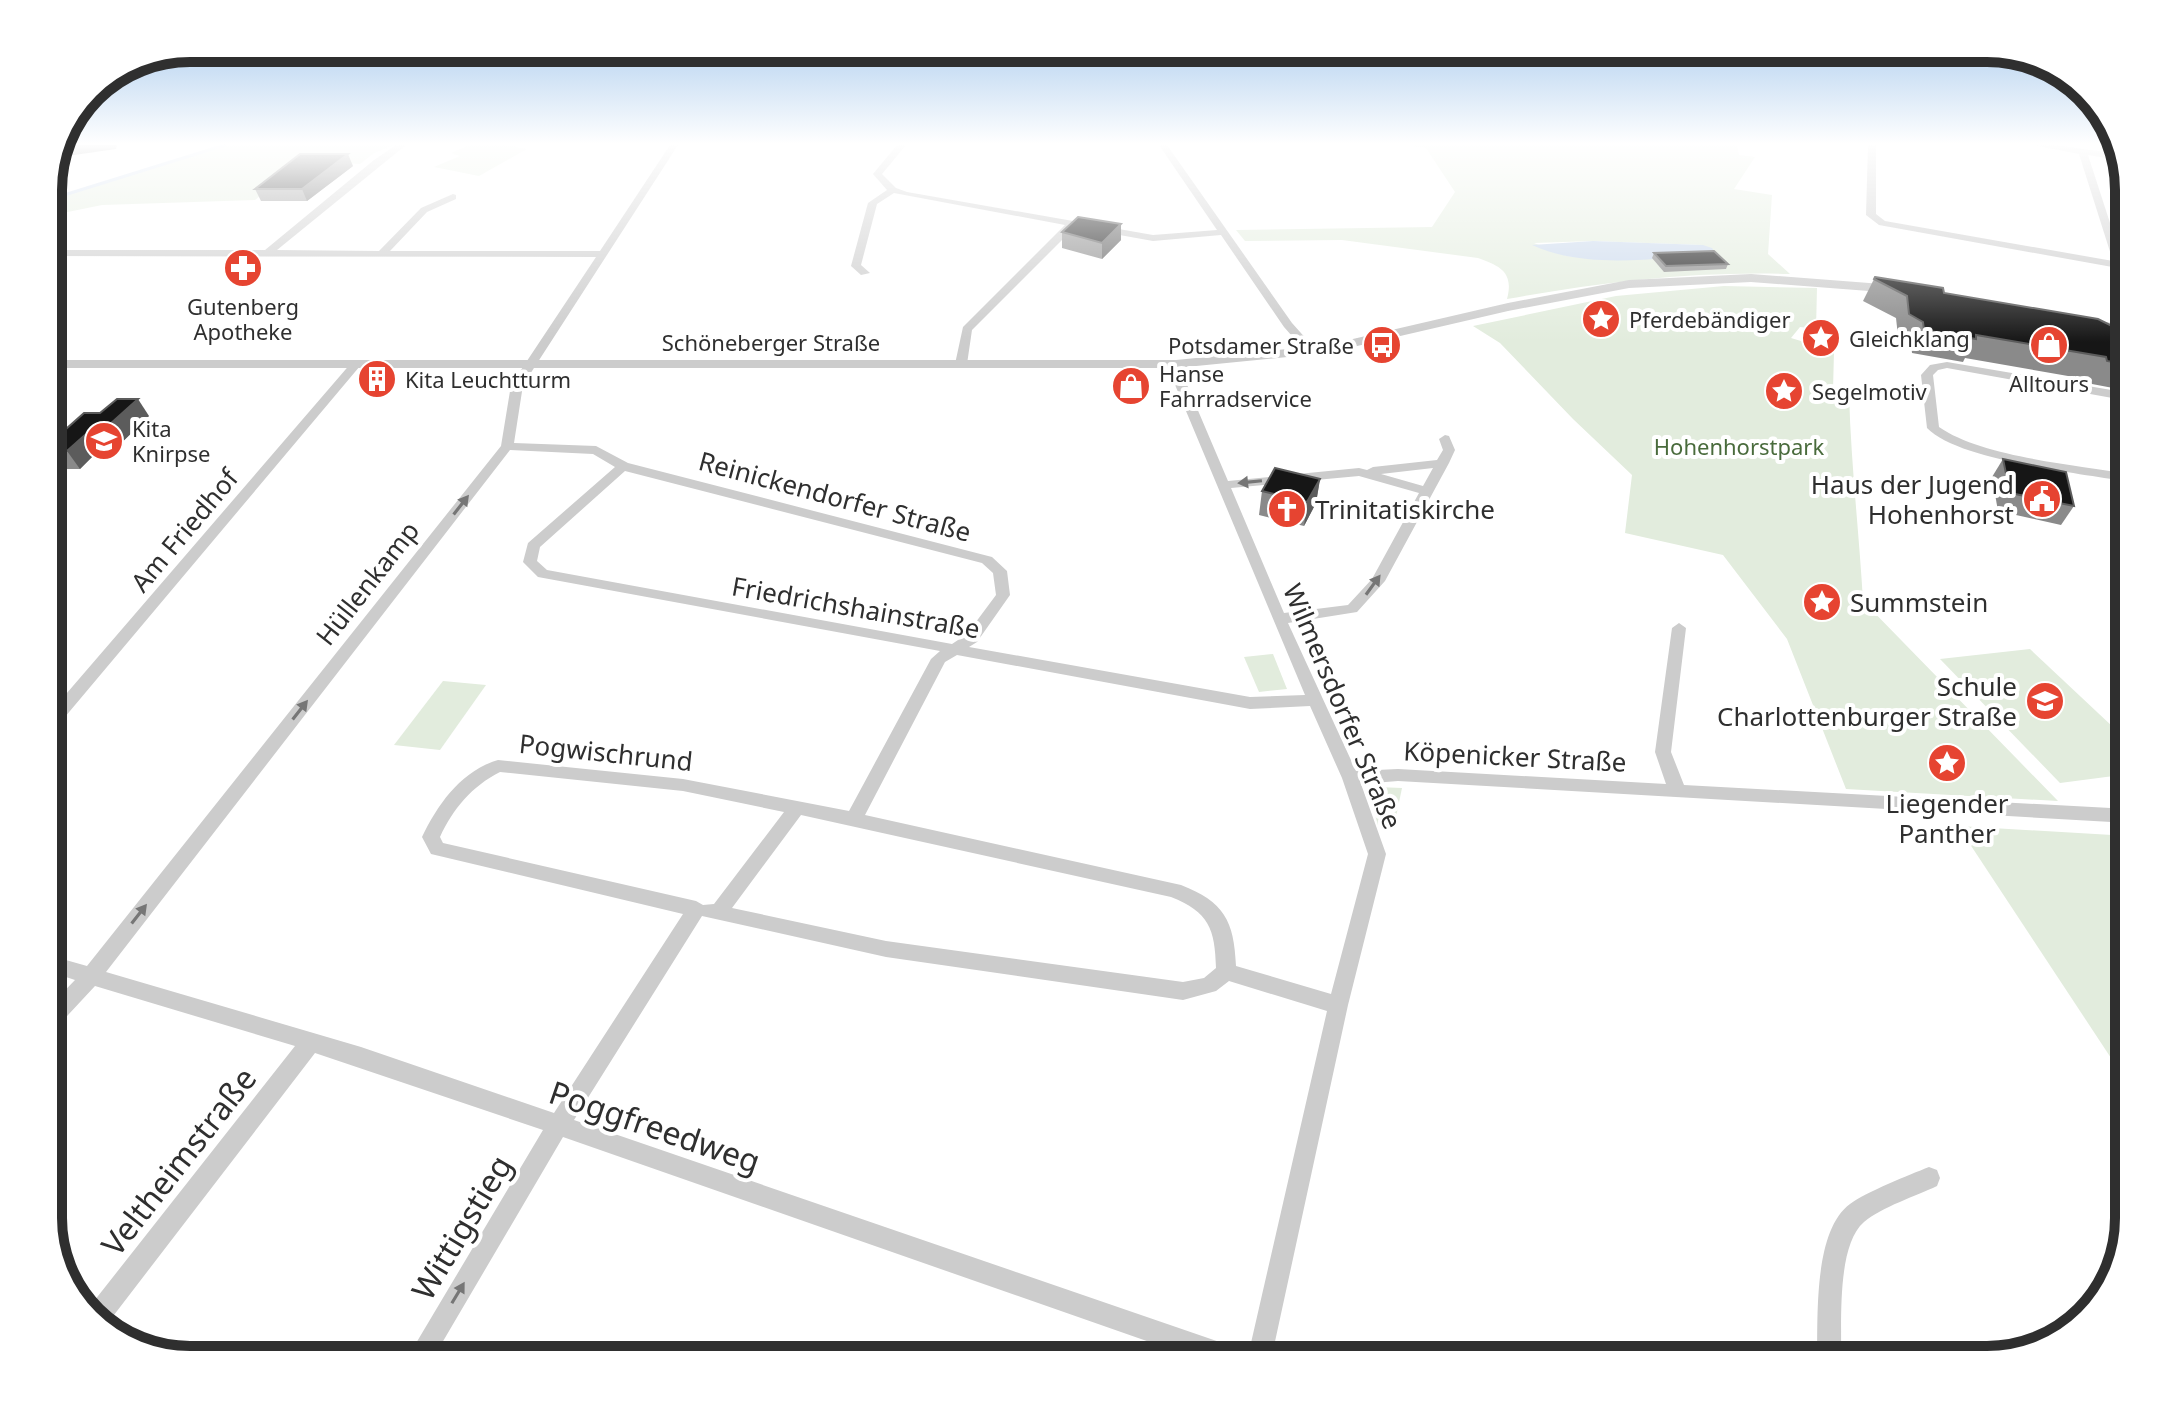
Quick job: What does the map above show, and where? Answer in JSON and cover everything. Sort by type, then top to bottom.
[{"type":"street","points":[[268,253],[319,211]]},
{"type":"street","points":[[382,253],[423,211]]},
{"type":"street","name":"Hüllenkamp","points":[[62,1008],[91,976],[507,446],[517,385],[630,211]]},
{"type":"street","points":[[865,273],[856,266],[871,211]]},
{"type":"street","points":[[1002,211],[1153,238],[1223,232]]},
{"type":"street","points":[[1208,211],[1288,325],[1311,351]]},
{"type":"street","points":[[1871,211],[1871,215],[1882,223],[2115,264]]},
{"type":"street","points":[[2104,211],[2115,241]]},
{"type":"street","points":[[961,364],[967,329],[1072,224]]},
{"type":"street","points":[[62,253],[601,254]]},
{"type":"street","name":"Schöneberger Straße","points":[[62,364],[1176,364],[1311,351],[1489,313],[1514,311],[1574,295],[1678,281],[1807,281],[1909,292]]},
{"type":"street","points":[[2069,319],[2115,327]]},
{"type":"street","name":"Am Friedhof","points":[[62,710],[356,364]]},
{"type":"street","name":"Wilmersdorfer Straße","points":[[1176,364],[1179,380],[1222,485],[1313,700],[1351,778],[1377,854],[1338,1005],[1262,1346]]},
{"type":"street","points":[[2115,395],[1947,365],[1934,367],[1927,375],[1933,428],[1943,437],[1974,447],[2115,475]]},
{"type":"street","points":[[1279,619],[1352,609],[1378,581],[1443,463],[1449,450],[1445,439]]},
{"type":"street","name":"Reinickendorfer Straße","points":[[507,446],[596,450],[623,466],[987,560],[1000,571],[1003,595],[972,638],[939,659],[854,819]]},
{"type":"street","points":[[1222,485],[1443,463]]},
{"type":"street","name":"Friedrichshainstraße","points":[[623,466],[533,546],[530,562],[543,574],[1250,703],[1313,700]]},
{"type":"street","points":[[1359,472],[1427,491]]},
{"type":"street","name":"Köpenicker Straße","points":[[1677,789],[1663,752],[1679,628]]},
{"type":"street","name":"Pogwischrund","points":[[498,766],[643,779],[796,809],[1174,890],[1205,904],[1217,922],[1226,946],[1226,972],[1209,985],[1183,991],[886,949],[437,849],[431,837],[466,785],[498,766]]},
{"type":"street","name":"Köpenicker Straße","points":[[1351,778],[1398,775],[2115,815]]},
{"type":"street","points":[[718,913],[796,809]]},
{"type":"street","points":[[558,1126],[696,909]]},
{"type":"street","name":"Poggfreedweg","points":[[62,967],[361,1057],[1196,1346]]},
{"type":"street","points":[[1226,972],[1338,1005]]},
{"type":"street","name":"Veltheimstraße","points":[[102,1310],[311,1042]]},
{"type":"street","name":"Wittigstieg","points":[[426,1346],[558,1126]]},
{"type":"street","points":[[1830,1346],[1835,1260],[1843,1228],[1849,1218],[1858,1212],[1929,1178]]},
{"type":"green space","points":[[1443,211],[1771,211],[1768,254],[1790,274],[1718,274],[1648,279],[1507,299],[1509,283],[1504,272],[1478,258],[1342,240],[1245,241],[1236,230],[1432,227]],"holes":[[[1593,241],[1703,245],[1688,256],[1603,259],[1567,256],[1534,243]]]},
{"type":"green space","name":"Hohenhorstpark","points":[[1724,286],[1817,288],[1816,329],[1800,327],[1791,338],[1834,351],[1833,391],[1849,394],[1863,601],[2058,801],[1846,789],[1787,639],[1723,555],[1625,533],[1632,475],[1500,343],[1473,326],[1616,296]]},
{"type":"green space","points":[[2030,649],[2115,729],[2115,776],[2060,783],[1940,659]]},
{"type":"green space","points":[[1273,654],[1287,689],[1259,692],[1244,657]]},
{"type":"green space","points":[[443,681],[486,685],[440,750],[394,745]]},
{"type":"green space","points":[[1377,787],[1402,788],[1394,826],[1378,825],[1370,798]]},
{"type":"green space","points":[[1958,826],[2115,835],[2115,1064]]},
{"type":"water","points":[[1593,241],[1703,245],[1712,248],[1716,254],[1647,260],[1599,260],[1575,258],[1532,245]]},
{"type":"building","points":[[1078,217],[1121,224],[1102,243],[1062,232]]},
{"type":"building","points":[[1714,251],[1728,264],[1666,266],[1654,253]]},
{"type":"building","points":[[1874,279],[1943,288],[1944,293],[2098,319],[2115,328],[2115,362],[2107,361],[2106,357],[1976,335],[1976,339],[1924,330],[1923,322],[1909,314],[1907,296]]},
{"type":"building","points":[[117,399],[138,399],[99,434],[85,435],[67,451],[62,451],[62,433],[84,413],[100,413]]},
{"type":"building","points":[[2003,459],[2066,472],[2074,506],[2010,493]]},
{"type":"building","points":[[1275,468],[1320,479],[1307,502],[1262,491]]},
{"type":"place","name":"Gutenberg Apotheke","points":[[243,268]]},
{"type":"place","name":"Pferdebändiger","points":[[1601,319]]},
{"type":"place","name":"Gleichklang","points":[[1821,338]]},
{"type":"place","name":"Potsdamer Straße","points":[[1382,345]]},
{"type":"place","name":"Alltours","points":[[2049,345]]},
{"type":"place","name":"Kita Leuchtturm","points":[[377,379]]},
{"type":"place","name":"Hanse Fahrradservice","points":[[1131,386]]},
{"type":"place","name":"Segelmotiv","points":[[1784,391]]},
{"type":"place","name":"Kita Knirpse","points":[[104,441]]},
{"type":"place","name":"Haus der Jugend Hohenhorst","points":[[2042,499]]},
{"type":"place","name":"Trinitatiskirche","points":[[1287,509]]},
{"type":"place","name":"Summstein","points":[[1822,602]]},
{"type":"place","name":"Schule Charlottenburger Straße","points":[[2045,701]]},
{"type":"place","name":"Liegender Panther","points":[[1947,763]]}]
